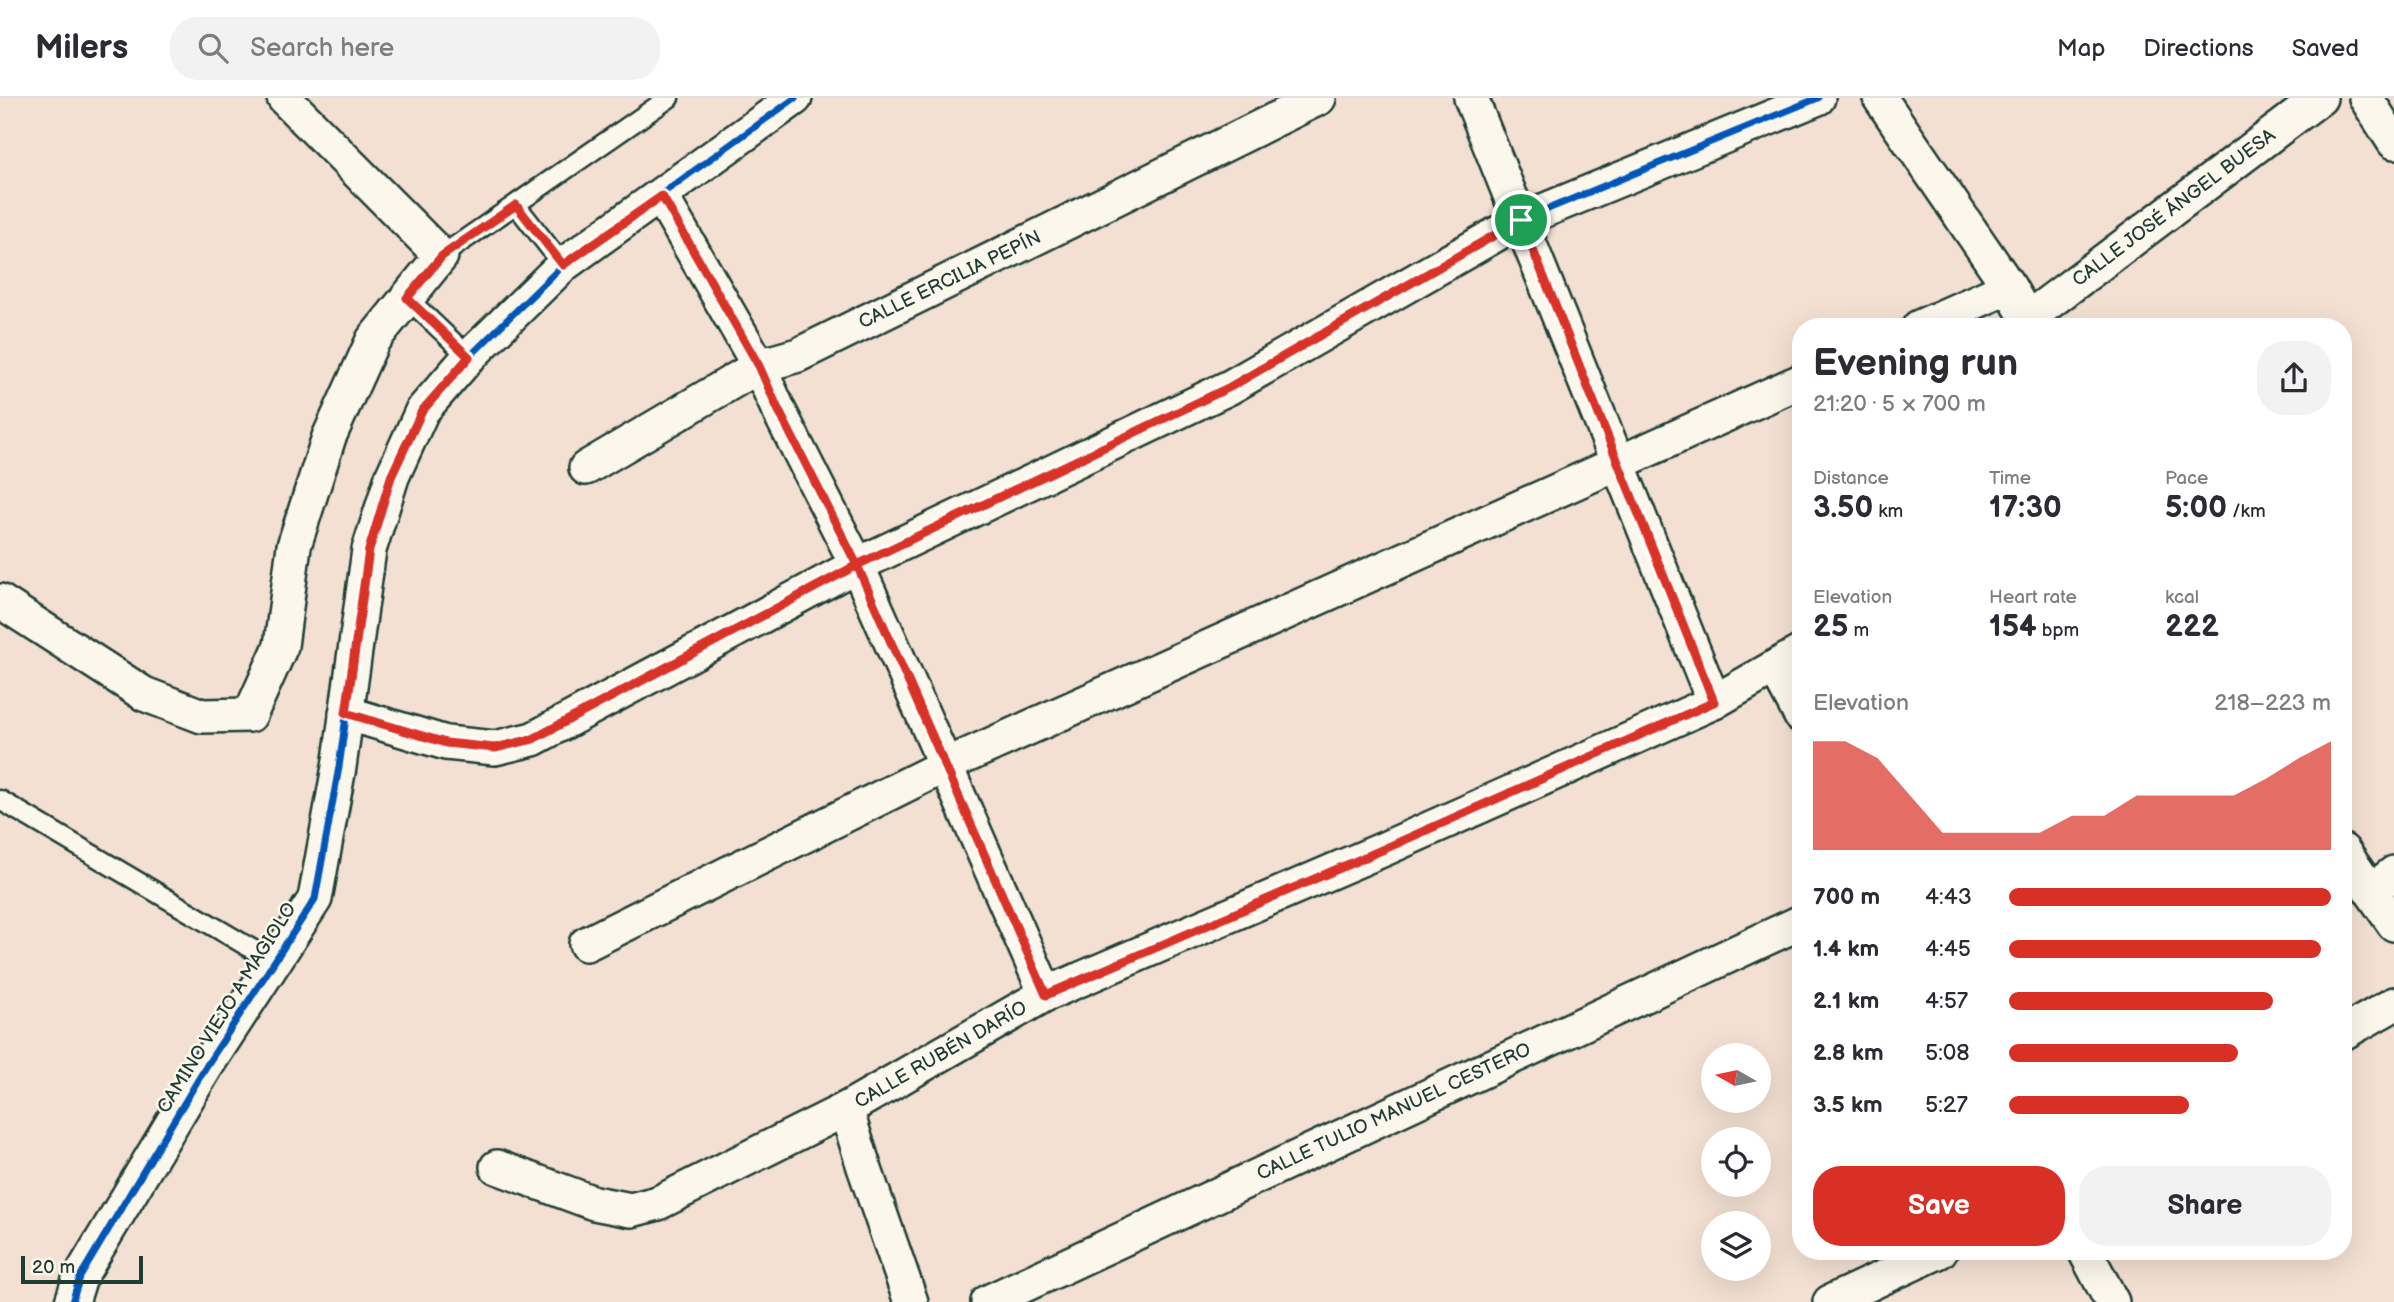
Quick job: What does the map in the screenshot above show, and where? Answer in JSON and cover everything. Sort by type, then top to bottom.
[{"type":"street","points":[[0,601],[144,694],[202,716],[250,715],[281,646],[294,546],[329,437],[373,340],[442,256],[284,98]]},
{"type":"street","name":"CAMINO VIEJO A MAGIOLO","points":[[72,1302],[80,1278],[207,1065],[315,899],[346,713],[369,550],[391,477],[422,411],[469,357],[563,265],[795,98]]},
{"type":"street","name":"CALLE ERCILIA PEPÍN","points":[[586,468],[759,366],[798,355],[1319,98]]},
{"type":"street","points":[[1471,98],[1714,702]]},
{"type":"street","points":[[346,713],[446,743],[495,748],[533,739],[857,565],[1230,387],[1521,220],[1818,98]]},
{"type":"street","points":[[1880,98],[2009,287],[2027,318]]},
{"type":"street","name":"CALLE JOSÉ ÁNGEL BUESA","points":[[2036,318],[2320,98]]},
{"type":"street","points":[[2366,98],[2394,142]]},
{"type":"street","points":[[662,196],[759,366],[857,565],[1046,995]]},
{"type":"street","points":[[1939,318],[2009,287]]},
{"type":"street","points":[[586,944],[946,765],[1792,385]]},
{"type":"street","points":[[1788,659],[1792,677]]},
{"type":"street","name":"CALLE RUBÉN DARÍO","points":[[497,1167],[593,1203],[631,1210],[658,1203],[846,1109],[1046,995],[1714,702],[1788,659]]},
{"type":"street","points":[[2352,859],[2383,882],[2394,924]]},
{"type":"street","name":"CALLE TULIO MANUEL CESTERO","points":[[988,1302],[1792,926]]},
{"type":"street","points":[[2352,1028],[2394,1004]]},
{"type":"street","points":[[846,1109],[911,1302]]},
{"type":"street","points":[[1830,1302],[1921,1260]]},
{"type":"street","points":[[2090,1260],[2112,1302]]},
{"type":"lane","points":[[442,256],[670,98]]},
{"type":"lane","points":[[516,205],[563,265]]},
{"type":"lane","points":[[407,298],[469,357]]},
{"type":"lane","points":[[0,800],[274,962]]},
{"type":"cycle path","points":[[72,1302],[80,1277],[207,1065],[315,899],[339,767],[369,550],[392,477],[422,411],[469,357],[563,265],[795,98]]},
{"type":"cycle path","points":[[346,713],[446,743],[495,748],[533,739],[857,565],[1230,387],[1521,220],[1818,98]]},
{"type":"route","points":[[1521,220],[1230,387],[857,565],[533,739],[495,748],[446,743],[346,713],[369,550],[391,477],[422,411],[469,357],[407,298],[442,256],[516,205],[563,265],[662,196],[759,366],[857,565],[1046,995],[1714,702],[1521,220]]}]
